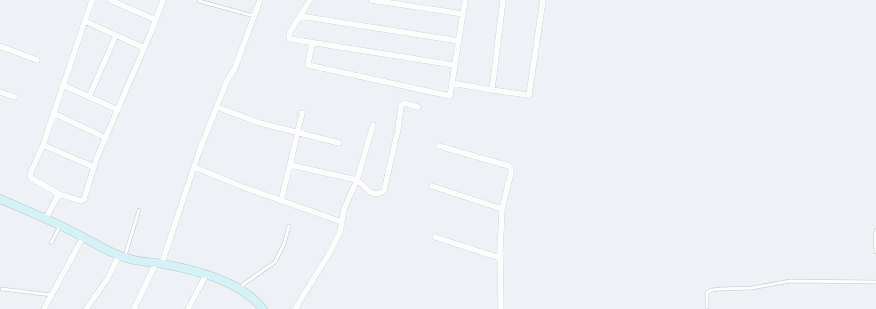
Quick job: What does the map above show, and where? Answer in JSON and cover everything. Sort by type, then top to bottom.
[{"type":"main road","points":[[0,199],[46,218],[99,247],[130,259],[159,263],[196,271],[239,288],[258,302],[263,309]]},
{"type":"street","points":[[92,0],[54,113],[30,174],[30,177],[59,194],[81,201],[84,200],[94,167],[163,0]]},
{"type":"street","points":[[110,0],[156,20]]},
{"type":"street","points":[[134,309],[159,263],[217,107],[235,68],[260,0]]},
{"type":"street","points":[[310,0],[290,32],[290,39],[454,65]]},
{"type":"street","points":[[371,0],[463,14]]},
{"type":"street","points":[[312,42],[308,65],[450,96],[465,0]]},
{"type":"street","points":[[492,90],[503,0]]},
{"type":"street","points":[[452,84],[528,95],[542,0]]},
{"type":"street","points":[[300,16],[459,41]]},
{"type":"street","points":[[85,21],[144,48]]},
{"type":"street","points":[[89,97],[116,35]]},
{"type":"street","points":[[0,46],[37,60]]},
{"type":"street","points":[[63,85],[118,110]]},
{"type":"street","points":[[0,92],[15,97]]},
{"type":"street","points":[[290,165],[357,180],[370,192],[376,194],[384,191],[398,129],[401,106],[404,103],[418,107]]},
{"type":"street","points":[[217,107],[260,123],[339,143]]},
{"type":"street","points":[[54,113],[106,138]]},
{"type":"street","points":[[281,201],[302,113]]},
{"type":"street","points":[[295,309],[330,252],[340,232],[344,210],[357,180],[373,125]]},
{"type":"street","points":[[42,144],[94,167]]},
{"type":"street","points":[[440,146],[509,166],[511,168],[512,173],[502,209],[500,258],[501,309]]},
{"type":"street","points":[[194,167],[281,201],[342,222]]},
{"type":"street","points":[[432,186],[502,209]]},
{"type":"street","points":[[46,218],[59,194]]},
{"type":"street","points":[[44,309],[83,237]]},
{"type":"street","points":[[435,237],[500,258]]},
{"type":"street","points":[[86,309],[122,256]]},
{"type":"street","points":[[188,309],[206,275]]},
{"type":"lane","points":[[199,0],[254,16]]},
{"type":"lane","points":[[122,256],[139,210]]},
{"type":"lane","points":[[51,243],[60,226]]},
{"type":"lane","points":[[239,288],[275,262],[284,244],[288,226]]},
{"type":"lane","points":[[876,230],[876,252]]},
{"type":"lane","points":[[707,307],[707,294],[712,290],[752,288],[790,281],[876,282]]},
{"type":"lane","points":[[2,289],[38,292],[52,295]]}]
